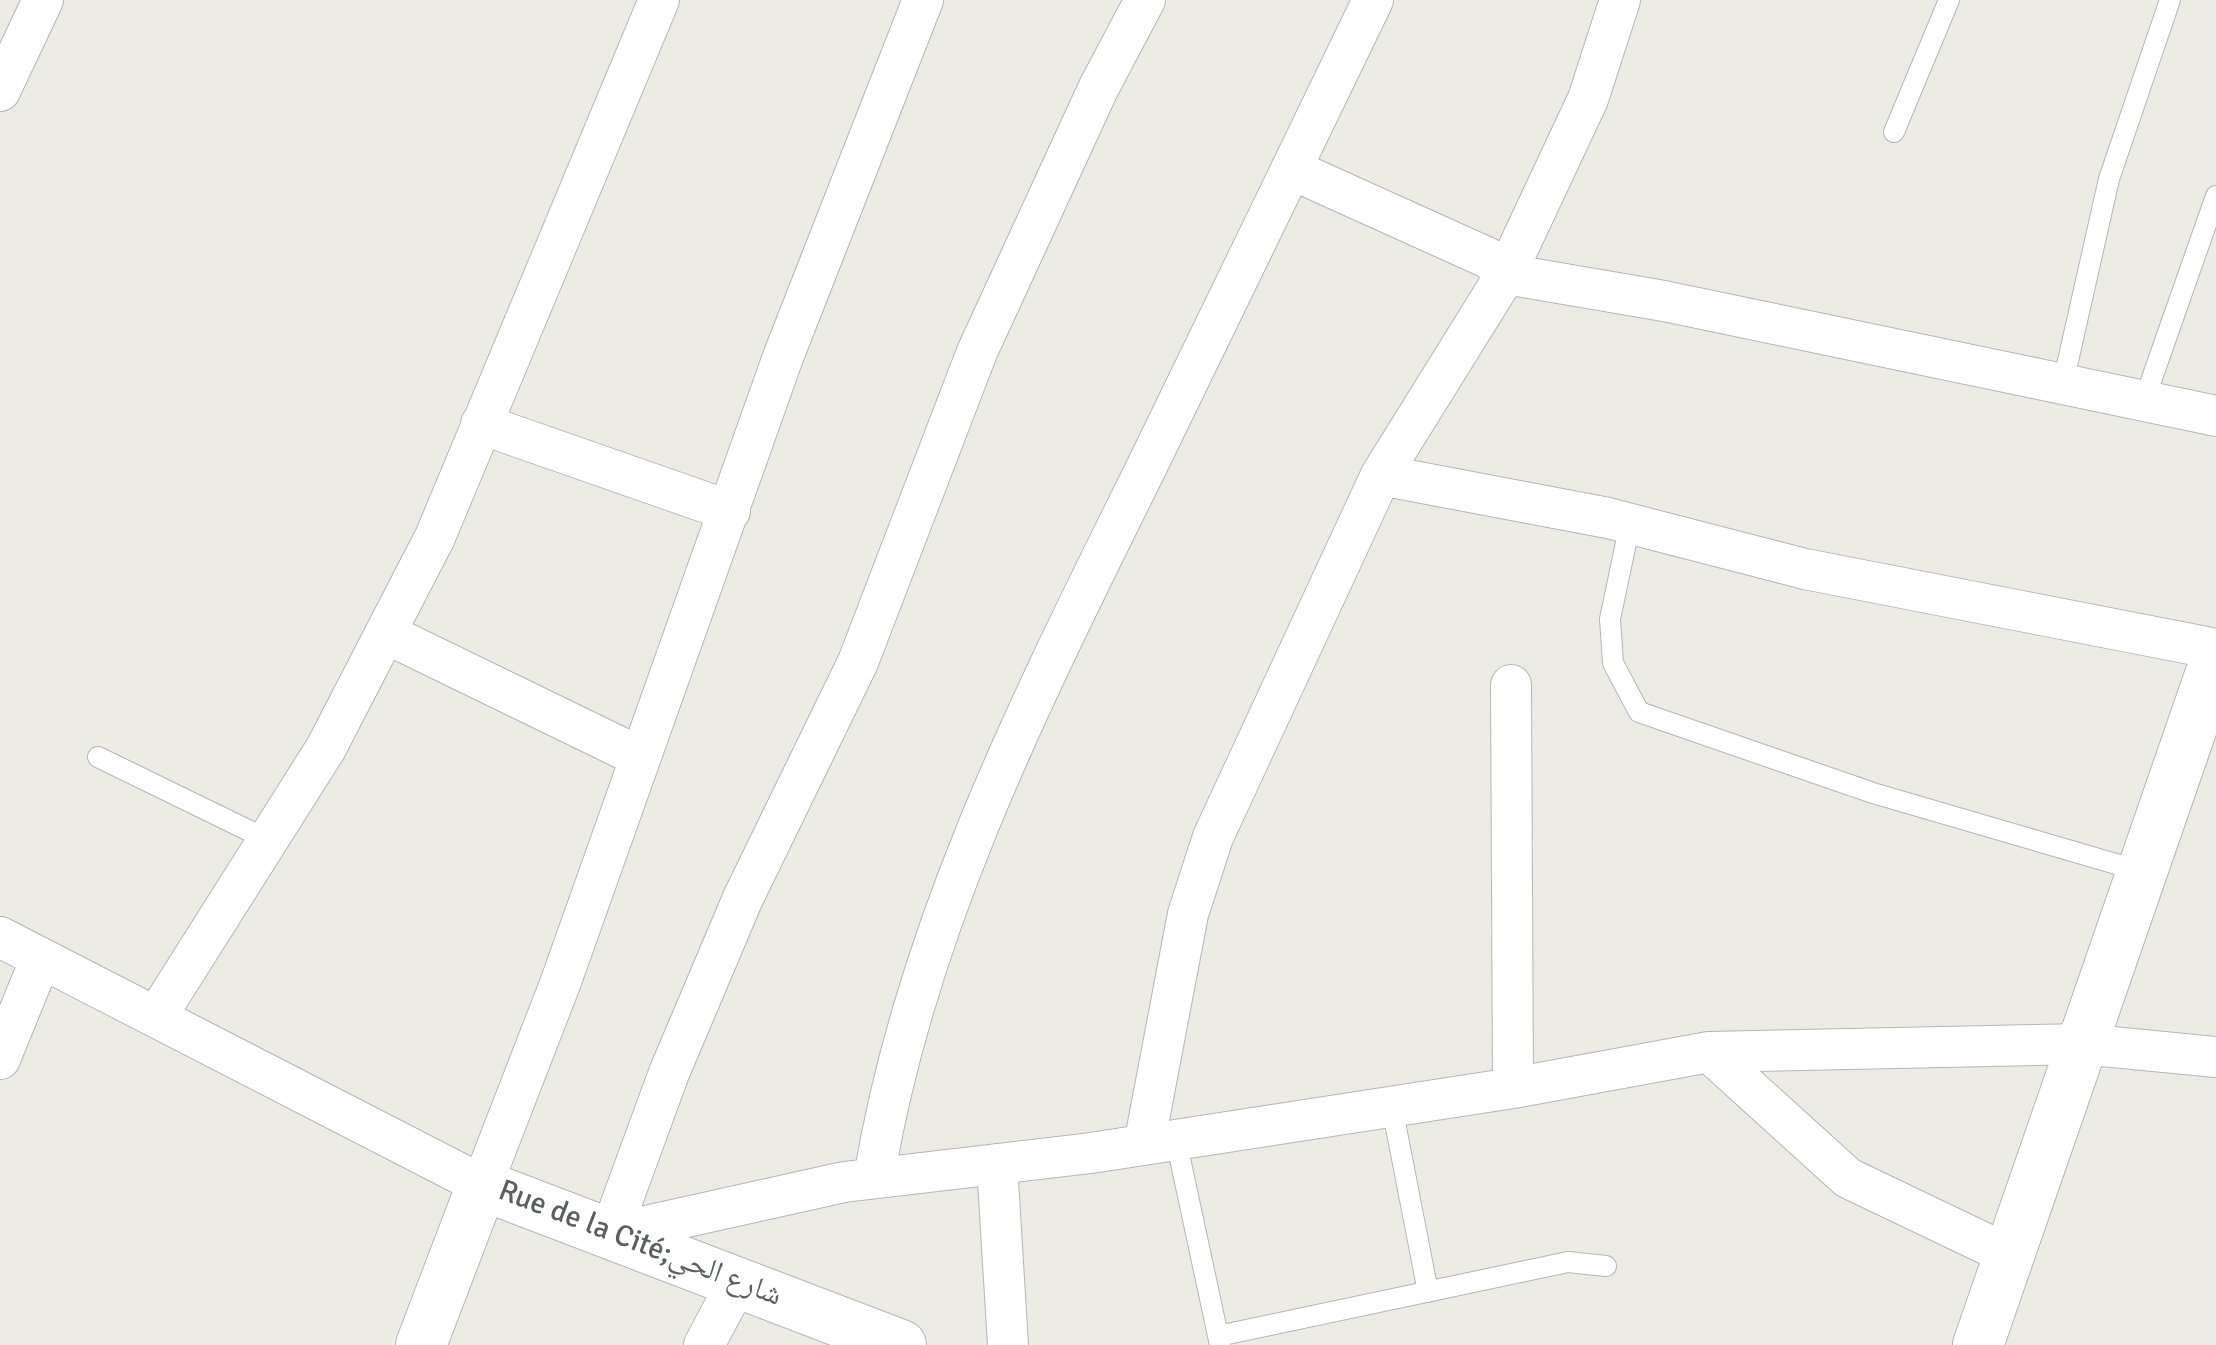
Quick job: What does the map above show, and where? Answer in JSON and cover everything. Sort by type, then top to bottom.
[{"type":"street","points":[[0,91],[43,0]]},
{"type":"street","points":[[156,1017],[326,748],[435,537],[659,0]]},
{"type":"street","points":[[0,938],[482,1185],[730,512],[783,356],[923,0]]},
{"type":"street","points":[[610,1234],[669,1073],[736,916],[858,662],[977,352],[1098,89],[1145,0]]},
{"type":"street","points":[[874,1178],[890,1084],[956,875],[1049,664],[1374,0]]},
{"type":"street","points":[[1160,1142],[1188,914],[1214,837],[1381,476],[1506,274],[1588,98],[1620,0]]},
{"type":"street","points":[[1291,169],[1488,258],[1506,274],[2145,398],[2216,416]]},
{"type":"street","points":[[481,424],[730,512]]},
{"type":"street","points":[[1381,476],[1630,524],[1804,569],[2216,648]]},
{"type":"street","points":[[387,634],[640,756]]},
{"type":"street","points":[[1978,1345],[2216,658]]},
{"type":"street","points":[[1511,685],[1513,1088]]},
{"type":"street","points":[[0,1060],[41,958]]},
{"type":"street","points":[[610,1234],[874,1178],[1160,1142],[1513,1088],[1709,1052],[2082,1044],[2216,1057]]},
{"type":"street","points":[[1709,1052],[1848,1178],[2009,1255]]},
{"type":"street","points":[[997,1164],[1008,1345]]},
{"type":"street","name":"Rue de la Cité;شارع الحي","points":[[421,1345],[482,1185],[894,1343]]},
{"type":"street","points":[[704,1345],[738,1280]]},
{"type":"lane","points":[[1894,132],[1949,0]]},
{"type":"lane","points":[[2063,383],[2109,179],[2170,0]]},
{"type":"lane","points":[[2145,398],[2216,196]]},
{"type":"lane","points":[[1630,524],[1610,619],[1613,664],[1639,712],[1734,748],[2142,872]]},
{"type":"lane","points":[[98,756],[266,839]]},
{"type":"lane","points":[[1392,1106],[1428,1292]]},
{"type":"lane","points":[[1160,1142],[1219,1340],[1568,1262],[1606,1266]]}]
